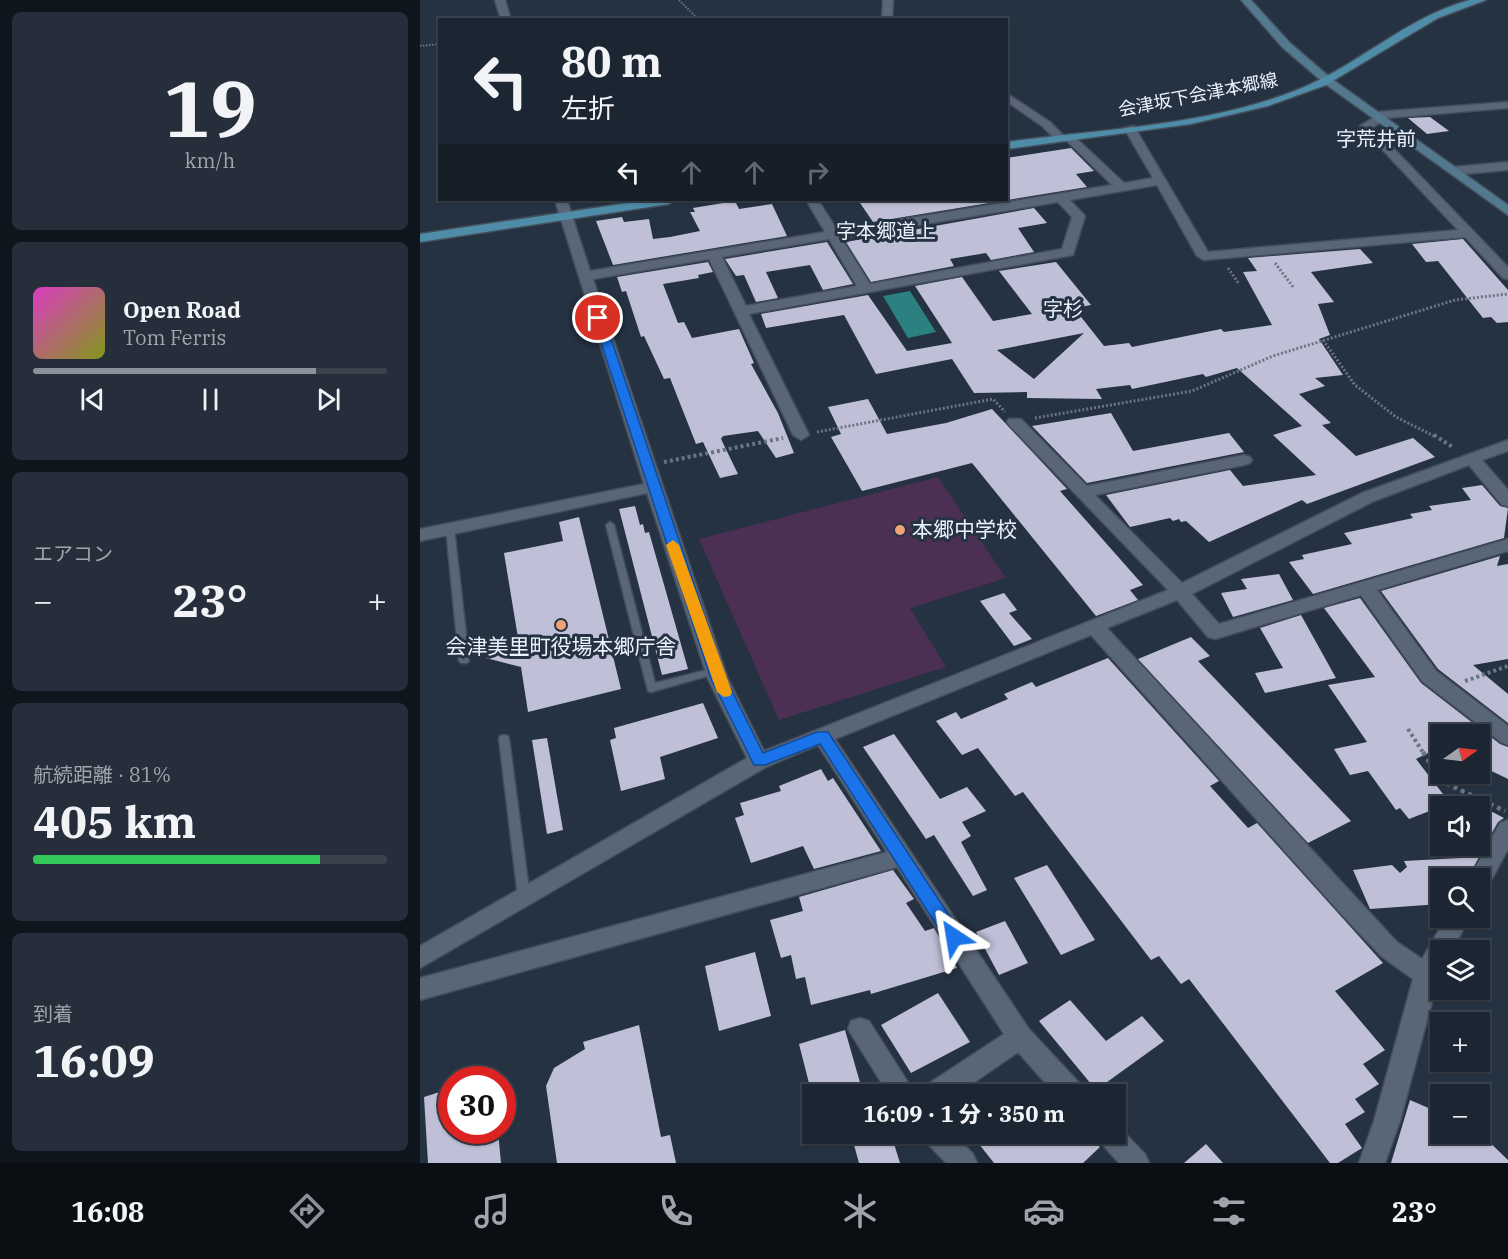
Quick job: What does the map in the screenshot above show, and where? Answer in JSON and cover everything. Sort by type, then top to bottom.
[{"type":"main road","points":[[1246,0],[1286,45],[1328,81],[1508,211]]},
{"type":"main road","name":"会津坂下会津本郷線","points":[[1008,146],[1130,128],[1257,105],[1328,81],[1440,13],[1481,0]]},
{"type":"main road","points":[[420,238],[563,208],[656,201]]},
{"type":"street","points":[[500,0],[505,18]]},
{"type":"street","points":[[887,18],[888,0]]},
{"type":"street","points":[[1008,97],[1065,137],[1121,187]]},
{"type":"street","points":[[1508,105],[1379,117],[1366,126],[1508,275]]},
{"type":"street","points":[[1130,128],[1204,256],[1469,233]]},
{"type":"street","points":[[1453,171],[1508,166]]},
{"type":"street","points":[[585,276],[1160,181]]},
{"type":"street","points":[[742,311],[1068,252],[1079,216],[1061,197]]},
{"type":"street","points":[[813,201],[866,289]]},
{"type":"street","points":[[563,208],[715,671],[759,761]]},
{"type":"street","points":[[714,255],[801,435]]},
{"type":"street","points":[[1015,422],[1180,592],[1215,632],[1508,545]]},
{"type":"street","points":[[420,958],[759,761],[1180,592],[1368,497],[1508,445]]},
{"type":"street","points":[[1470,458],[1508,501]]},
{"type":"street","points":[[1083,492],[1244,460]]},
{"type":"street","points":[[420,535],[653,487]]},
{"type":"street","points":[[1365,587],[1408,651],[1429,676],[1508,737]]},
{"type":"street","points":[[1095,627],[1389,949],[1426,975]]},
{"type":"street","points":[[823,736],[1020,1037],[1063,1084]]},
{"type":"street","points":[[1486,868],[1508,829]]},
{"type":"street","points":[[420,989],[901,858]]},
{"type":"street","points":[[1372,1163],[1387,1122],[1426,975],[1452,928]]},
{"type":"street","points":[[860,1029],[896,1084]]},
{"type":"street","points":[[950,1084],[1020,1037]]},
{"type":"street","points":[[946,1144],[964,1163]]},
{"type":"street","points":[[1119,1144],[1136,1163]]},
{"type":"lane","points":[[610,525],[651,688],[715,671]]},
{"type":"lane","points":[[450,528],[464,661]]},
{"type":"lane","points":[[504,739],[524,897]]},
{"type":"path","points":[[679,0],[697,18]]},
{"type":"path","points":[[420,46],[438,44]]},
{"type":"path","points":[[1265,251],[1294,288]]},
{"type":"path","points":[[646,466],[993,399],[1015,422],[1192,391],[1273,356],[1323,340],[1455,300],[1508,294]]},
{"type":"path","points":[[1323,340],[1355,385],[1396,417],[1423,428],[1470,458]]},
{"type":"path","points":[[1444,688],[1508,666]]},
{"type":"path","points":[[1408,729],[1441,781],[1508,813]]},
{"type":"shaded area","points":[[910,291],[936,332],[908,338],[883,296]]},
{"type":"shaded area","points":[[938,477],[1006,578],[910,608],[946,667],[779,720],[699,539]]},
{"type":"building","points":[[1430,117],[1449,131],[1427,134],[1408,118]]},
{"type":"building","points":[[1071,148],[1094,171],[1076,174],[1087,187],[1008,200],[1008,158]]},
{"type":"building","points":[[735,201],[739,209],[772,204],[787,236],[613,265],[596,221],[622,217],[624,222],[649,219],[653,239],[670,237],[700,231],[690,212],[695,212],[693,208]]},
{"type":"building","points":[[859,201],[1001,201],[873,222]]},
{"type":"building","points":[[1034,208],[1047,223],[1018,228],[1034,252],[991,260],[986,253],[950,259],[954,266],[871,282],[846,242]]},
{"type":"building","points":[[1463,239],[1508,290],[1508,322],[1497,323],[1491,317],[1483,318],[1438,261],[1426,262],[1412,244]]},
{"type":"building","points":[[827,242],[853,284],[823,290],[810,265],[766,272],[778,298],[756,302],[744,275],[736,276],[725,259]]},
{"type":"building","points":[[1360,249],[1373,263],[1311,272],[1334,302],[1318,304],[1330,335],[1319,339],[1343,375],[1315,378],[1325,386],[1299,394],[1331,423],[1322,425],[1356,456],[1413,438],[1435,457],[1307,504],[1302,500],[1209,542],[1186,521],[1181,522],[1179,519],[1173,521],[1170,518],[1130,527],[1106,495],[1230,470],[1243,486],[1316,475],[1273,435],[1302,426],[1237,368],[1206,377],[1203,374],[1132,389],[1130,385],[1096,389],[1102,399],[1027,398],[1027,392],[974,393],[952,359],[876,374],[844,315],[766,328],[761,314],[868,295],[907,351],[952,343],[915,286],[962,277],[993,321],[1032,314],[999,271],[1056,262],[1091,305],[1074,308],[1104,346],[1129,343],[1132,347],[1221,329],[1224,332],[1272,325],[1243,272],[1257,271],[1248,258]],"holes":[[[1084,333],[1034,379],[997,350]]]},
{"type":"building","points":[[708,262],[713,272],[698,275],[699,278],[663,284],[678,323],[684,322],[692,338],[739,329],[754,363],[751,364],[778,413],[794,453],[776,458],[758,431],[723,436],[721,439],[738,474],[720,478],[703,442],[696,444],[670,378],[664,379],[644,336],[641,337],[626,291],[622,292],[617,277]]},
{"type":"building","points":[[868,399],[887,434],[946,423],[992,409],[1067,489],[1060,491],[1143,585],[1130,590],[1138,600],[1096,616],[972,463],[862,491],[831,437],[841,434],[828,407]]},
{"type":"building","points":[[1111,413],[1133,451],[1229,433],[1244,452],[1087,483],[1032,426]]},
{"type":"building","points":[[1482,485],[1500,506],[1508,508],[1504,538],[1313,594],[1289,562],[1304,559],[1302,555],[1352,544],[1344,533],[1413,518],[1410,514],[1432,510],[1429,506],[1471,500],[1462,488]]},
{"type":"building","points":[[635,506],[640,525],[643,524],[645,533],[649,532],[688,669],[662,675],[619,509]]},
{"type":"building","name":"会津美里町役場本郷庁舎","points":[[579,517],[621,689],[528,712],[521,667],[486,658],[520,650],[504,553],[563,541],[559,522]]},
{"type":"building","points":[[1500,556],[1497,566],[1508,564],[1508,659],[1473,665],[1508,694],[1508,723],[1438,669],[1381,591]]},
{"type":"building","points":[[1279,574],[1293,600],[1233,617],[1221,593],[1247,589],[1241,579]]},
{"type":"building","points":[[1004,593],[1017,610],[1009,613],[1032,639],[1014,646],[980,601]]},
{"type":"building","points":[[1360,598],[1421,683],[1474,724],[1430,724],[1430,752],[1416,759],[1430,777],[1430,784],[1435,784],[1445,796],[1430,796],[1430,811],[1409,819],[1400,808],[1396,810],[1368,771],[1350,775],[1334,749],[1367,742],[1328,685],[1375,677],[1324,608]]},
{"type":"building","points":[[1301,615],[1336,678],[1265,693],[1255,673],[1283,668],[1260,628]]},
{"type":"building","points":[[1191,637],[1210,656],[1198,661],[1351,821],[1308,843],[1138,659]]},
{"type":"building","points":[[1108,658],[1219,781],[1210,786],[1248,828],[1257,823],[1383,963],[1335,991],[1385,1050],[1363,1064],[1379,1084],[1355,1099],[1365,1112],[1345,1124],[1362,1148],[1338,1163],[1330,1163],[1189,979],[1181,984],[1159,956],[1151,960],[1023,792],[1015,796],[978,748],[962,755],[936,721],[956,712],[961,719],[1008,699],[1004,694],[1032,682],[1036,687]]},
{"type":"building","points":[[703,703],[718,738],[660,757],[665,779],[621,791],[610,740],[616,738],[614,728]]},
{"type":"building","points":[[894,734],[940,799],[967,787],[986,811],[962,822],[971,836],[961,842],[987,890],[973,896],[934,835],[926,839],[863,747]]},
{"type":"building","points":[[1490,736],[1508,747],[1508,779],[1490,770]]},
{"type":"building","points":[[547,738],[563,830],[547,834],[532,740]]},
{"type":"building","points":[[821,769],[828,781],[833,778],[881,851],[814,869],[803,846],[751,863],[735,818],[744,815],[740,803],[781,791],[779,786]]},
{"type":"building","points":[[1490,811],[1504,818],[1498,822],[1490,836]]},
{"type":"building","points":[[1479,857],[1473,868],[1430,868],[1430,905],[1370,909],[1353,870],[1392,865],[1400,873],[1407,867],[1404,861]]},
{"type":"building","points":[[1047,865],[1095,940],[1061,955],[1014,878]]},
{"type":"building","points":[[893,870],[914,899],[906,903],[925,931],[934,928],[957,968],[871,994],[870,990],[811,1005],[805,977],[796,979],[791,955],[781,958],[770,920],[803,911],[799,897]]},
{"type":"building","points":[[1005,921],[1028,963],[999,975],[976,932]]},
{"type":"building","points":[[755,952],[771,1016],[719,1031],[705,966]]},
{"type":"building","points":[[938,993],[970,1042],[911,1073],[881,1025]]},
{"type":"building","points":[[1070,1000],[1106,1041],[1142,1016],[1164,1041],[1104,1084],[1091,1084],[1039,1021]]},
{"type":"building","points":[[639,1025],[661,1137],[670,1135],[676,1163],[557,1163],[546,1086],[554,1068],[585,1049],[583,1042]]},
{"type":"building","points":[[845,1030],[860,1084],[809,1084],[799,1044]]},
{"type":"building","points":[[438,1092],[438,1144],[499,1144],[501,1163],[428,1163],[424,1097]]},
{"type":"building","points":[[1410,1100],[1430,1109],[1430,1144],[1490,1143],[1508,1160],[1508,1163],[1391,1163]]},
{"type":"building","points":[[854,1144],[894,1144],[900,1163],[859,1163]]},
{"type":"building","points":[[979,1144],[1097,1144],[1100,1147],[1083,1163],[994,1163]]},
{"type":"building","points":[[1206,1144],[1223,1163],[1184,1163]]},
{"type":"slow traffic","points":[[673,545],[724,692]]},
{"type":"place","name":"本郷中学校","points":[[900,530]]},
{"type":"place","name":"会津美里町役場本郷庁舎","points":[[561,625]]},
{"type":"district","name":"字荒井前","points":[[1376,139]]},
{"type":"district","name":"字本郷道上","points":[[886,231]]},
{"type":"district","name":"字杉","points":[[1063,309]]},
{"type":"route","points":[[598,318],[718,679],[759,761],[823,736],[954,937]]}]
